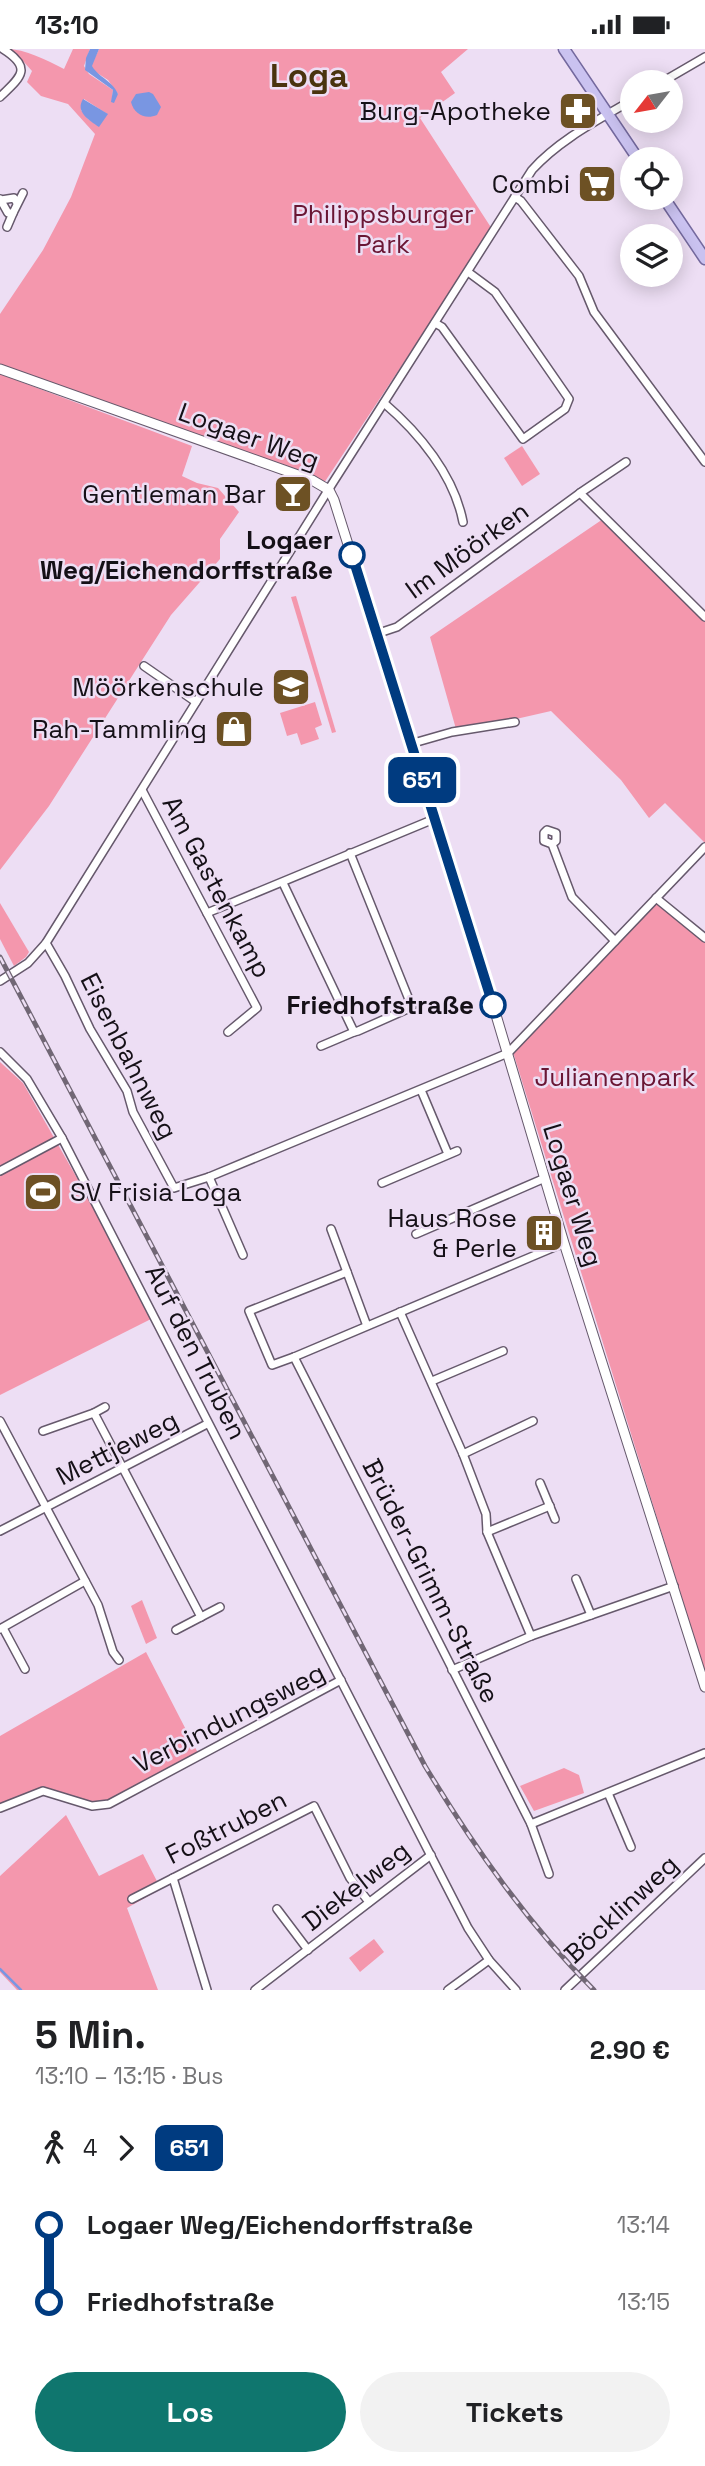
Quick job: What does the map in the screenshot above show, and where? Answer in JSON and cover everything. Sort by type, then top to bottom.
[{"type":"main road","points":[[564,49],[630,147]]},
{"type":"main road","points":[[672,210],[705,259]]},
{"type":"street","points":[[0,97],[19,79],[22,71],[20,63],[3,49]]},
{"type":"street","points":[[683,70],[705,57]]},
{"type":"street","points":[[0,981],[28,963],[46,943],[329,490],[537,164],[620,106]]},
{"type":"street","points":[[7,227],[23,194]]},
{"type":"street","points":[[515,197],[521,201],[579,276],[594,312],[705,462]]},
{"type":"street","points":[[13,213],[8,213],[1,199],[14,198],[18,203]]},
{"type":"street","points":[[435,323],[442,327],[523,439],[565,409],[569,398],[504,304],[495,292],[468,272]]},
{"type":"street","name":"Logaer Weg","points":[[0,369],[312,480],[329,490],[340,513],[508,1053],[564,1243],[705,1687]]},
{"type":"street","points":[[384,403],[402,418],[422,441],[460,506],[463,522]]},
{"type":"street","name":"Im Möörken","points":[[376,634],[397,627],[626,462]]},
{"type":"street","points":[[580,493],[705,617]]},
{"type":"street","points":[[144,666],[196,702]]},
{"type":"street","points":[[410,744],[452,732],[515,722]]},
{"type":"street","name":"Am Gastenkamp","points":[[142,790],[257,1008],[228,1032]]},
{"type":"street","points":[[207,913],[434,819]]},
{"type":"street","points":[[552,844],[572,897],[615,941]]},
{"type":"street","points":[[243,1255],[209,1177],[508,1053],[705,847]]},
{"type":"street","points":[[321,1046],[412,1007],[350,853]]},
{"type":"street","points":[[282,883],[354,1033]]},
{"type":"street","points":[[656,898],[705,938]]},
{"type":"street","name":"Eisenbahnweg","points":[[46,943],[90,1029],[127,1091],[134,1112],[174,1188],[209,1177]]},
{"type":"street","name":"Auf den Truben","points":[[0,1052],[27,1079],[62,1138],[341,1680]]},
{"type":"street","points":[[421,1090],[448,1154]]},
{"type":"street","points":[[0,1171],[62,1138]]},
{"type":"street","points":[[382,1183],[457,1150]]},
{"type":"street","points":[[416,1234],[545,1178]]},
{"type":"street","points":[[331,1229],[367,1326]]},
{"type":"street","points":[[347,1272],[249,1311],[272,1365],[564,1243]]},
{"type":"street","points":[[400,1312],[463,1454],[486,1514],[487,1532],[531,1636]]},
{"type":"street","points":[[432,1381],[503,1351]]},
{"type":"street","name":"Brüder-Grimm-Straße","points":[[295,1357],[531,1824],[549,1874]]},
{"type":"street","points":[[43,1431],[106,1407]]},
{"type":"street","points":[[94,1413],[201,1617]]},
{"type":"street","name":"Mettjeweg","points":[[0,1421],[45,1508]]},
{"type":"street","points":[[463,1454],[533,1421]]},
{"type":"street","name":"Mettjeweg","points":[[0,1531],[207,1424]]},
{"type":"street","points":[[540,1483],[555,1520]]},
{"type":"street","points":[[487,1532],[550,1506]]},
{"type":"street","points":[[45,1508],[98,1605],[113,1652],[119,1660]]},
{"type":"street","points":[[576,1579],[591,1615]]},
{"type":"street","points":[[25,1669],[1,1628],[85,1581]]},
{"type":"street","points":[[453,1670],[531,1636],[674,1586]]},
{"type":"street","points":[[176,1630],[220,1607]]},
{"type":"street","name":"Verbindungsweg","points":[[0,1808],[43,1791],[92,1806],[109,1804],[341,1680],[468,1929],[488,1960],[516,1990]]},
{"type":"street","points":[[531,1824],[705,1753]]},
{"type":"street","points":[[608,1793],[631,1847]]},
{"type":"street","name":"Foßtruben","points":[[132,1899],[314,1806],[350,1878],[369,1902]]},
{"type":"street","name":"Diekelweg","points":[[255,1990],[430,1854]]},
{"type":"street","name":"Böcklinweg","points":[[565,1990],[705,1858]]},
{"type":"street","points":[[173,1878],[207,1990]]},
{"type":"street","name":"Diekelweg","points":[[277,1909],[308,1950]]},
{"type":"street","points":[[448,1990],[488,1960]]},
{"type":"green space","name":"Philippsburger Park","points":[[6,49],[28,53],[64,69],[73,49],[90,49],[84,66],[89,74],[113,90],[112,98],[118,94],[108,80],[91,66],[99,49],[468,49],[441,72],[455,93],[420,118],[492,229],[324,483],[0,366],[0,314],[43,250],[71,197],[95,134],[68,104],[41,96],[27,82],[32,71]],"holes":[[[84,99],[107,114],[99,126],[88,119],[81,110]]]},
{"type":"green space","points":[[0,374],[192,446],[182,476],[218,488],[239,512],[220,539],[220,559],[171,615],[49,806],[0,870]]},
{"type":"green space","points":[[522,446],[540,474],[522,486],[504,458]]},
{"type":"green space","points":[[603,519],[705,622],[705,843],[665,803],[649,818],[621,780],[551,711],[456,729],[430,637]]},
{"type":"green space","points":[[296,596],[336,732],[332,733],[291,597]]},
{"type":"green space","points":[[315,702],[322,725],[315,728],[319,739],[301,745],[297,733],[287,736],[280,713]]},
{"type":"green space","points":[[0,903],[29,952],[14,966],[0,939]]},
{"type":"green space","name":"Julianenpark","points":[[656,903],[705,943],[705,1673],[513,1052]]},
{"type":"green space","name":"SV Frisia Loga","points":[[0,1062],[23,1083],[153,1318],[0,1395]]},
{"type":"green space","points":[[142,1600],[157,1638],[146,1644],[131,1606]]},
{"type":"green space","points":[[146,1652],[199,1755],[109,1804],[92,1806],[43,1791],[0,1808],[0,1736]]},
{"type":"green space","points":[[564,1768],[579,1775],[584,1793],[534,1811],[520,1786]]},
{"type":"green space","points":[[66,1815],[99,1876],[143,1854],[161,1889],[127,1908],[158,1990],[17,1990],[0,1972],[0,1876]]},
{"type":"green space","points":[[374,1939],[384,1952],[360,1972],[349,1958]]},
{"type":"water","points":[[90,49],[99,49],[92,66],[118,94],[114,103],[111,102],[113,90],[85,70]]},
{"type":"water","points":[[149,92],[161,107],[157,115],[148,117],[137,113],[131,102],[136,94]]},
{"type":"water","points":[[83,99],[108,114],[99,127],[82,112]]},
{"type":"waterway","points":[[0,1969],[21,1990]]},
{"type":"railway","points":[[0,957],[425,1766],[463,1826],[524,1911],[594,1990]]},
{"type":"bus line","name":"651","points":[[352,555],[493,1005]]},
{"type":"place","name":"Burg-Apotheke","points":[[578,111]]},
{"type":"place","name":"Combi","points":[[597,184]]},
{"type":"place","name":"Gentleman Bar","points":[[293,494]]},
{"type":"place","name":"Logaer Weg/Eichendorffstraße","points":[[352,555]]},
{"type":"place","name":"Möörkenschule","points":[[291,687]]},
{"type":"place","name":"Rah-Tammling","points":[[234,729]]},
{"type":"place","name":"Friedhofstraße","points":[[493,1005]]},
{"type":"place","name":"SV Frisia Loga","points":[[43,1192]]},
{"type":"place","name":"Haus Rose & Perle","points":[[544,1233]]},
{"type":"district","name":"Loga","points":[[309,75]]}]
